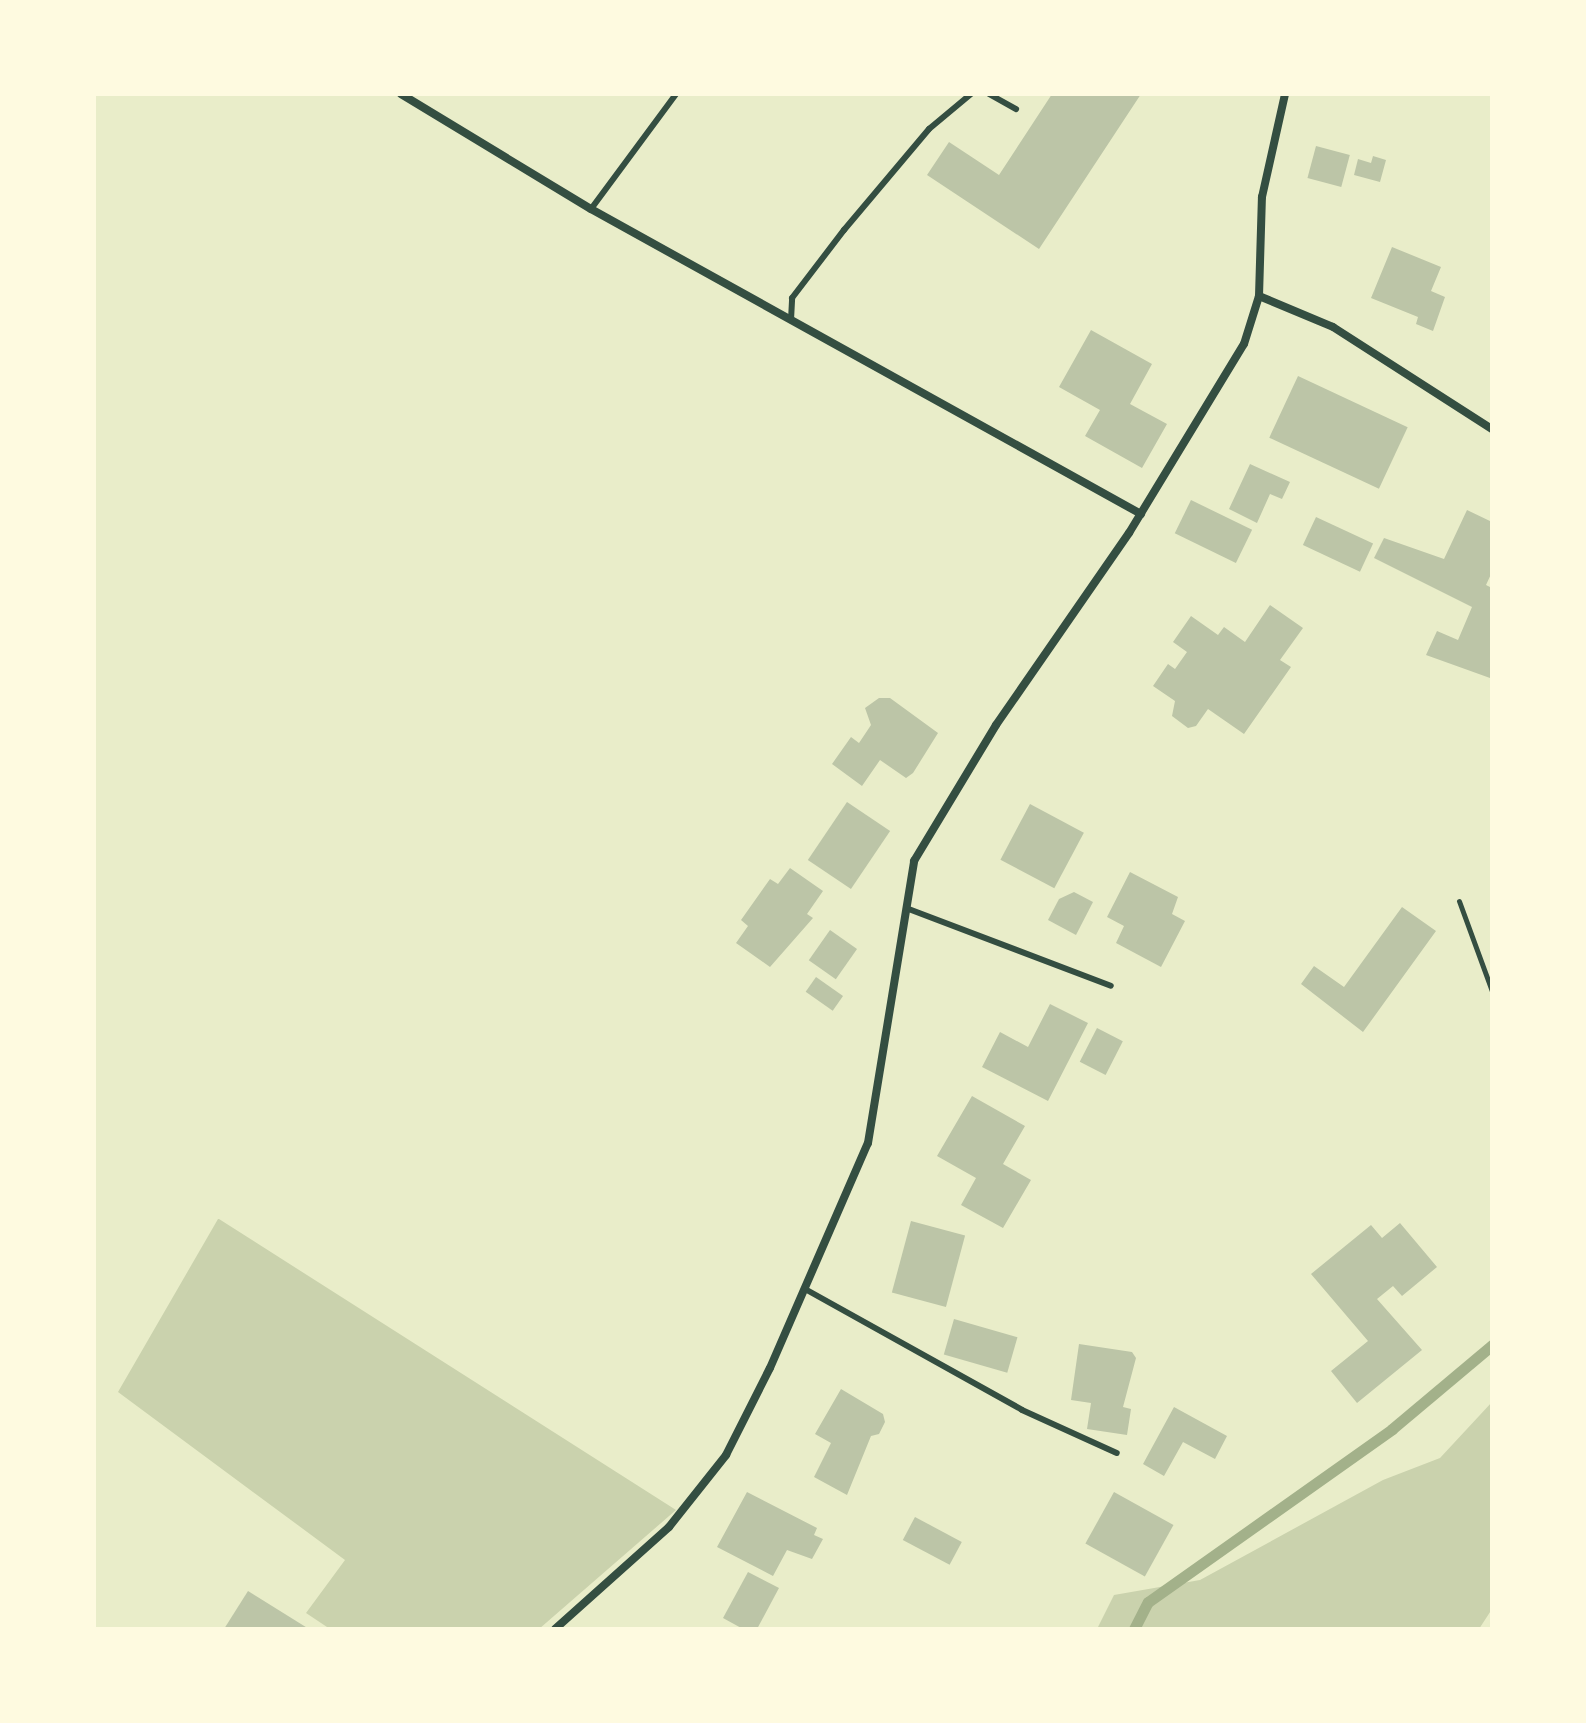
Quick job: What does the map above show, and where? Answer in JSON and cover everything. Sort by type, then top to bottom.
[{"type":"street","points":[[401,94],[591,209],[1141,514]]},
{"type":"street","points":[[555,1629],[669,1527],[726,1455],[805,1289],[868,1143],[914,861],[996,725],[1141,514],[1244,344],[1259,296],[1262,197],[1285,94]]},
{"type":"street","points":[[1259,296],[1333,327],[1492,429]]},
{"type":"lane","points":[[591,209],[676,94]]},
{"type":"lane","points":[[791,320],[792,298],[844,230],[929,129],[971,94]]},
{"type":"lane","points":[[989,94],[1016,109]]},
{"type":"lane","points":[[906,908],[1111,986]]},
{"type":"lane","points":[[805,1289],[1022,1410],[1117,1453]]},
{"type":"path","points":[[1459,901],[1492,991]]},
{"type":"green space","points":[[218,1219],[676,1510],[539,1629],[330,1629],[306,1613],[345,1560],[118,1392]]},
{"type":"green space","points":[[1492,1402],[1492,1609],[1479,1629],[1097,1629],[1114,1595],[1200,1580],[1383,1480],[1440,1458]]},
{"type":"building","points":[[1052,94],[1141,94],[1039,249],[927,175],[949,142],[999,175]]},
{"type":"building","points":[[1316,146],[1350,155],[1341,187],[1307,178]]},
{"type":"building","points":[[1373,156],[1386,160],[1380,182],[1354,175],[1358,159],[1371,163]]},
{"type":"building","points":[[1392,247],[1441,267],[1431,291],[1445,297],[1433,331],[1416,324],[1418,317],[1371,298]]},
{"type":"building","points":[[1091,330],[1152,364],[1130,404],[1167,424],[1142,468],[1085,436],[1100,410],[1059,387]]},
{"type":"building","points":[[1298,376],[1408,427],[1379,489],[1269,438]]},
{"type":"building","points":[[1250,464],[1290,482],[1282,499],[1270,494],[1257,523],[1229,509]]},
{"type":"building","points":[[1191,500],[1252,530],[1236,563],[1175,533]]},
{"type":"building","points":[[1467,510],[1492,522],[1492,572],[1486,585],[1492,588],[1490,678],[1426,655],[1437,631],[1458,640],[1472,607],[1374,558],[1384,538],[1444,559]]},
{"type":"building","points":[[1316,517],[1373,544],[1360,572],[1303,545]]},
{"type":"building","points":[[1270,605],[1303,628],[1280,660],[1291,667],[1244,734],[1208,709],[1196,726],[1188,728],[1172,716],[1175,701],[1153,686],[1168,664],[1175,669],[1187,652],[1173,642],[1191,616],[1218,635],[1224,627],[1245,642]]},
{"type":"building","points":[[879,698],[890,698],[938,733],[913,773],[906,778],[880,760],[862,786],[832,764],[851,737],[859,743],[871,725],[865,708]]},
{"type":"building","points":[[847,802],[890,831],[851,889],[808,860]]},
{"type":"building","points":[[1030,804],[1084,833],[1054,888],[1000,860]]},
{"type":"building","points":[[790,868],[823,891],[807,914],[813,918],[770,967],[736,943],[748,926],[741,920],[770,879],[778,884]]},
{"type":"building","points":[[1130,872],[1178,897],[1172,914],[1185,921],[1161,967],[1116,943],[1124,926],[1107,917]]},
{"type":"building","points":[[1074,892],[1093,902],[1076,935],[1048,920],[1059,899]]},
{"type":"building","points":[[1402,907],[1436,931],[1363,1032],[1301,984],[1314,966],[1344,987]]},
{"type":"building","points":[[830,930],[857,949],[836,979],[809,960]]},
{"type":"building","points":[[816,977],[843,996],[833,1011],[806,992]]},
{"type":"building","points":[[1050,1004],[1088,1023],[1048,1101],[982,1067],[1000,1032],[1028,1047]]},
{"type":"building","points":[[1097,1028],[1123,1041],[1106,1075],[1080,1062]]},
{"type":"building","points":[[972,1096],[1025,1126],[1003,1164],[1031,1180],[1003,1228],[961,1205],[976,1178],[937,1156]]},
{"type":"building","points":[[911,1221],[965,1235],[946,1307],[892,1292]]},
{"type":"building","points":[[1400,1223],[1437,1267],[1402,1296],[1393,1286],[1377,1299],[1422,1350],[1357,1403],[1331,1371],[1368,1341],[1311,1274],[1371,1225],[1382,1238]]},
{"type":"building","points":[[954,1319],[1017,1337],[1007,1373],[944,1355]]},
{"type":"building","points":[[1079,1344],[1132,1352],[1136,1358],[1123,1407],[1131,1409],[1127,1435],[1087,1429],[1091,1403],[1071,1400]]},
{"type":"building","points":[[841,1389],[883,1414],[885,1422],[879,1434],[871,1436],[847,1495],[814,1477],[831,1443],[815,1434]]},
{"type":"building","points":[[1174,1407],[1227,1436],[1215,1459],[1183,1442],[1164,1476],[1143,1464]]},
{"type":"building","points":[[747,1492],[817,1528],[814,1535],[823,1539],[812,1559],[787,1550],[773,1576],[717,1547]]},
{"type":"building","points":[[1114,1492],[1173,1525],[1145,1577],[1085,1544]]},
{"type":"building","points":[[915,1517],[962,1542],[950,1565],[903,1540]]},
{"type":"building","points":[[748,1572],[779,1588],[757,1629],[743,1629],[723,1618]]},
{"type":"building","points":[[248,1591],[309,1629],[224,1629]]},
{"type":"waterway","points":[[1134,1629],[1148,1602],[1392,1429],[1492,1345]]}]
